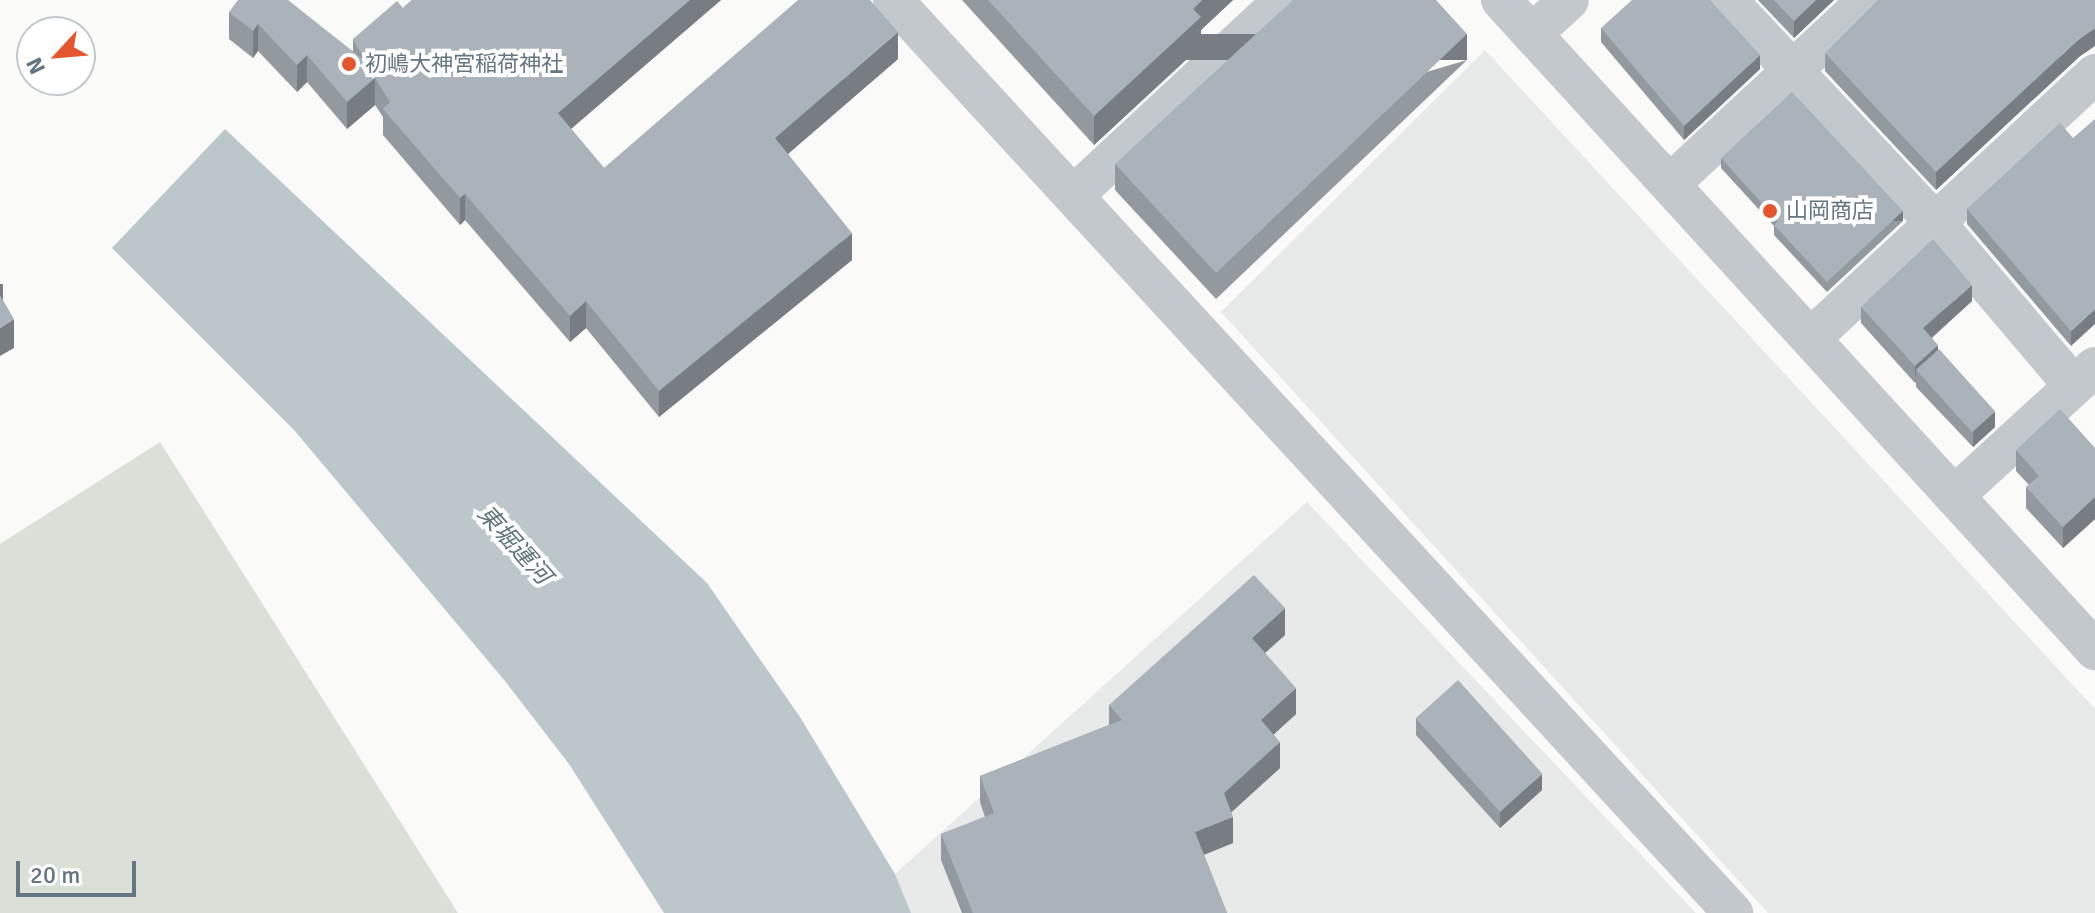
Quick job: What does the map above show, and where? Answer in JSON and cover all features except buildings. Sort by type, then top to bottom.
[{"type":"street","points":[[893,0],[1733,913]]},
{"type":"street","points":[[1074,195],[1284,0]]},
{"type":"street","points":[[1501,0],[2095,650]]},
{"type":"street","points":[[1532,34],[1569,0]]},
{"type":"street","points":[[1727,0],[2084,376],[1954,496]]},
{"type":"street","points":[[1670,184],[1868,0]]},
{"type":"street","points":[[1811,338],[2095,74]]},
{"type":"shaded area","points":[[1485,50],[2095,709],[2095,913],[1768,913],[1221,312]]},
{"type":"shaded area","points":[[160,442],[458,913],[0,913],[0,544]]},
{"type":"shaded area","points":[[1307,502],[1696,913],[911,913],[895,874]]},
{"type":"water","name":"東堀運河","points":[[225,129],[707,583],[800,717],[895,874],[911,913],[664,913],[569,764],[505,681],[294,430],[112,248]]},
{"type":"place","name":"初嶋大神宮稲荷神社","points":[[349,64]]},
{"type":"place","name":"山岡商店","points":[[1770,211]]}]
